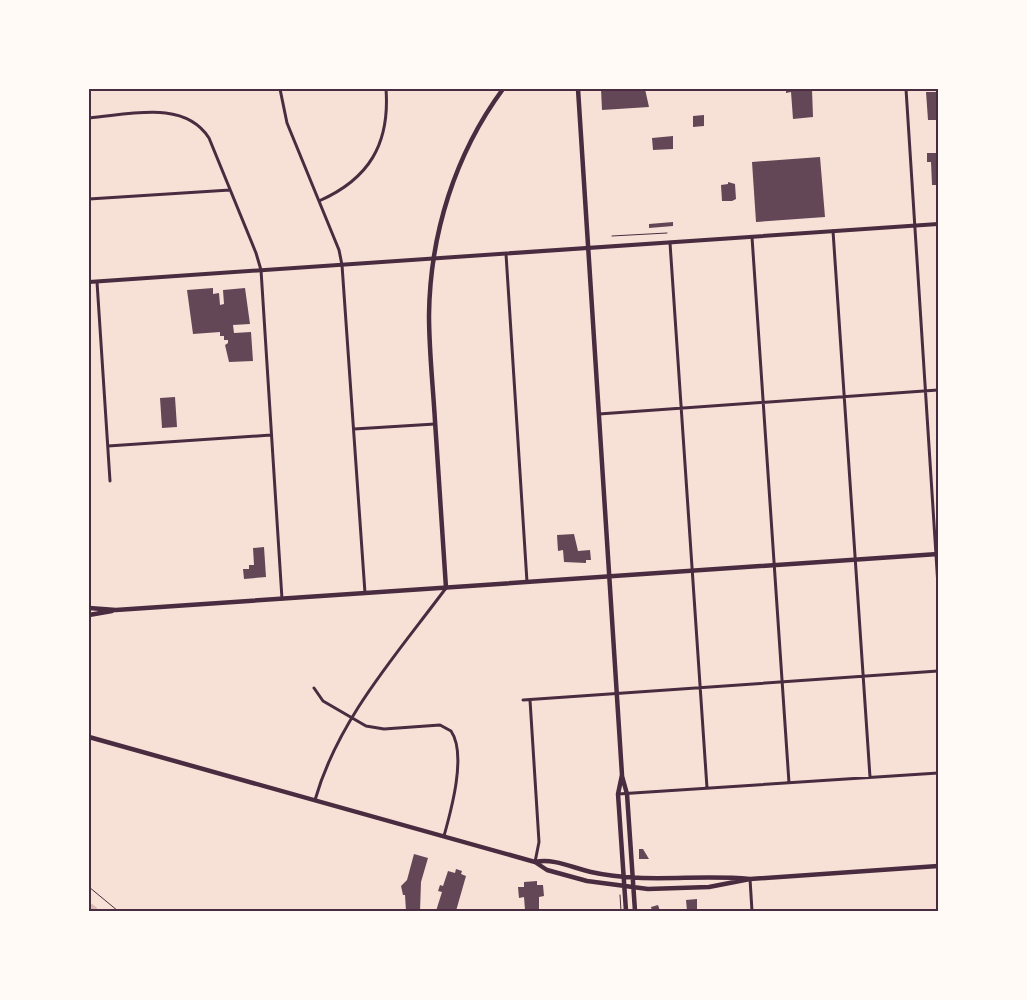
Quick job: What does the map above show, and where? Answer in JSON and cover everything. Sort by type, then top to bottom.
[{"type":"main road","points":[[446,588],[429,316],[433,258],[445,205],[460,166],[485,116],[503,89]]},
{"type":"main road","points":[[578,89],[622,775],[627,794],[635,911]]},
{"type":"main road","points":[[89,614],[116,610],[937,554]]},
{"type":"main road","points":[[89,608],[116,610]]},
{"type":"main road","points":[[89,737],[535,862],[550,861],[632,879],[664,880],[720,877],[750,879]]},
{"type":"main road","points":[[622,775],[618,794],[626,911]]},
{"type":"main road","points":[[535,862],[543,869],[624,888],[683,889],[750,879],[938,866]]},
{"type":"street","points":[[280,89],[287,123],[319,201],[342,265],[364,593]]},
{"type":"street","points":[[319,201],[353,182],[373,159],[382,138],[385,124],[386,89]]},
{"type":"street","points":[[906,89],[938,586]]},
{"type":"street","points":[[89,118],[166,112],[182,115],[199,125],[209,138],[230,190],[261,270],[282,599]]},
{"type":"street","points":[[89,199],[230,190]]},
{"type":"street","points":[[89,282],[938,224]]},
{"type":"street","points":[[833,232],[870,777]]},
{"type":"street","points":[[752,237],[789,783]]},
{"type":"street","points":[[670,243],[707,788]]},
{"type":"street","points":[[506,254],[527,582]]},
{"type":"street","points":[[97,282],[110,481]]},
{"type":"street","points":[[599,414],[938,390]]},
{"type":"street","points":[[354,429],[436,424]]},
{"type":"street","points":[[108,446],[271,435]]},
{"type":"street","points":[[315,800],[329,760],[351,718],[446,588]]},
{"type":"street","points":[[523,700],[938,671]]},
{"type":"street","points":[[314,688],[323,701],[351,718],[375,728],[437,725],[451,731],[455,743],[457,782],[444,836]]},
{"type":"street","points":[[530,700],[539,842],[535,862]]},
{"type":"street","points":[[618,794],[938,773]]},
{"type":"street","points":[[750,879],[752,911]]},
{"type":"lane","points":[[612,236],[667,232]]},
{"type":"path","points":[[89,887],[118,911]]},
{"type":"building","points":[[601,89],[645,89],[649,107],[602,110]]},
{"type":"building","points":[[786,89],[812,89],[813,117],[793,119],[791,92],[786,93]]},
{"type":"building","points":[[926,92],[938,92],[938,125],[936,120],[928,120]]},
{"type":"building","points":[[704,115],[704,126],[693,127],[693,116]]},
{"type":"building","points":[[673,136],[673,149],[653,150],[652,138]]},
{"type":"building","points":[[927,153],[938,153],[938,196],[936,185],[932,185],[931,162],[927,162]]},
{"type":"building","points":[[820,157],[825,217],[756,222],[752,162]]},
{"type":"building","points":[[728,182],[735,184],[736,199],[722,201],[721,185],[728,184]]},
{"type":"building","points":[[673,222],[673,226],[649,228],[649,224]]},
{"type":"building","points":[[213,288],[213,294],[219,293],[220,305],[224,304],[223,290],[245,288],[250,324],[233,325],[234,333],[251,332],[253,361],[229,362],[225,345],[228,343],[228,340],[224,340],[224,336],[220,336],[220,332],[193,334],[187,290]]},
{"type":"building","points":[[175,397],[177,427],[162,428],[160,398]]},
{"type":"building","points":[[574,534],[578,551],[590,550],[591,560],[586,560],[586,563],[564,562],[563,550],[558,551],[557,535]]},
{"type":"building","points":[[264,547],[266,577],[244,579],[243,569],[249,569],[249,565],[254,565],[253,548]]},
{"type":"building","points":[[639,849],[643,849],[649,859],[639,859]]},
{"type":"building","points":[[414,854],[428,858],[421,882],[420,911],[406,911],[405,895],[403,895],[401,886],[407,880]]},
{"type":"building","points":[[456,869],[462,871],[461,874],[466,876],[456,911],[436,911],[442,892],[438,891],[440,885],[443,886],[448,871],[455,873]]},
{"type":"building","points":[[537,881],[537,885],[543,885],[544,896],[539,897],[539,909],[525,910],[524,897],[519,898],[518,887],[524,887],[524,882]]},
{"type":"building","points":[[697,899],[697,911],[687,911],[686,900]]},
{"type":"building","points":[[658,905],[660,911],[652,911],[651,907]]},
{"type":"waterway","points":[[89,908],[93,911]]}]
